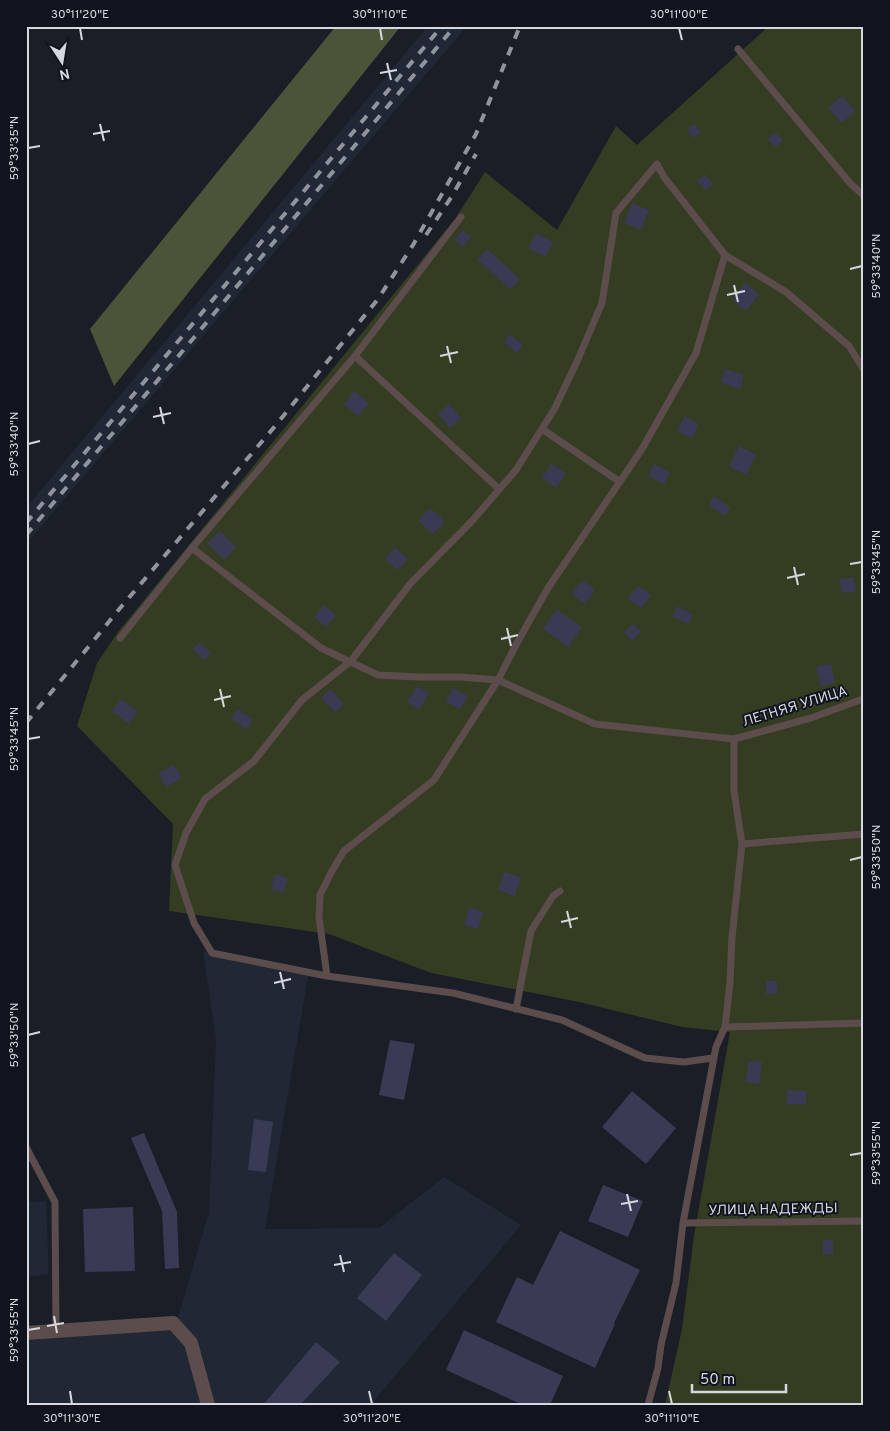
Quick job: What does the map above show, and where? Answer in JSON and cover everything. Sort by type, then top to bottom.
[{"type":"street","points":[[26,1333],[173,1323],[191,1343],[208,1405]]},
{"type":"lane","points":[[738,50],[850,183],[864,196]]},
{"type":"lane","points":[[713,1058],[684,1062],[644,1058],[562,1020],[453,993],[327,976],[212,953],[194,923],[175,866],[186,833],[205,799],[254,760],[302,700],[351,661],[410,584],[472,521],[516,470],[555,408],[602,303],[616,213],[657,164],[664,176],[725,255],[786,292],[849,346],[864,370]]},
{"type":"lane","points":[[120,638],[192,548],[355,356],[461,217]]},
{"type":"lane","points":[[327,976],[319,917],[320,895],[332,871],[344,852],[434,780],[498,680],[548,588],[642,449],[696,353],[725,255]]},
{"type":"lane","points":[[355,356],[499,489]]},
{"type":"lane","points":[[542,429],[620,482]]},
{"type":"lane","points":[[192,548],[321,648],[378,675],[498,680],[595,724],[734,739],[734,791],[742,844],[725,1027],[716,1046],[713,1058],[682,1223],[676,1283],[648,1405]]},
{"type":"lane","name":"ЛЕТНЯЯ УЛИЦА","points":[[734,739],[812,718],[864,700]]},
{"type":"lane","points":[[742,844],[864,834]]},
{"type":"lane","points":[[516,1009],[531,931],[552,896],[560,891]]},
{"type":"lane","points":[[725,1027],[864,1023]]},
{"type":"lane","points":[[26,1147],[55,1202],[56,1331]]},
{"type":"lane","name":"УЛИЦА НАДЕЖДЫ","points":[[682,1223],[864,1221]]},
{"type":"shaded area","points":[[428,26],[467,26],[26,544],[26,508]]},
{"type":"shaded area","points":[[203,951],[309,971],[265,1229],[379,1228],[444,1177],[521,1225],[374,1401],[374,1405],[26,1405],[26,1329],[178,1317],[209,1213],[216,1039]]},
{"type":"shaded area","points":[[46,1201],[49,1274],[26,1277],[26,1202]]},
{"type":"green space","points":[[336,26],[401,26],[114,386],[90,329]]},
{"type":"green space","points":[[769,26],[864,26],[864,1405],[665,1405],[682,1329],[694,1236],[730,1032],[682,1027],[579,1002],[431,973],[329,934],[169,911],[173,824],[77,726],[97,663],[118,632],[455,219],[485,172],[557,230],[616,126],[637,145]]},
{"type":"building","points":[[842,96],[855,111],[842,123],[828,108]]},
{"type":"building","points":[[694,124],[701,132],[694,138],[687,130]]},
{"type":"building","points":[[775,132],[783,140],[776,147],[767,139]]},
{"type":"building","points":[[705,174],[713,184],[705,190],[697,181]]},
{"type":"building","points":[[632,203],[649,210],[641,230],[624,223]]},
{"type":"building","points":[[463,230],[471,237],[463,247],[454,240]]},
{"type":"building","points":[[536,233],[553,242],[545,257],[528,248]]},
{"type":"building","points":[[487,249],[520,279],[510,289],[478,260]]},
{"type":"building","points":[[745,283],[759,294],[746,311],[732,299]]},
{"type":"building","points":[[510,334],[523,345],[517,353],[504,342]]},
{"type":"building","points":[[725,369],[744,375],[740,389],[721,382]]},
{"type":"building","points":[[354,391],[369,403],[358,416],[344,404]]},
{"type":"building","points":[[449,404],[461,418],[450,428],[438,414]]},
{"type":"building","points":[[685,416],[699,424],[692,438],[677,431]]},
{"type":"building","points":[[739,446],[756,455],[746,475],[729,466]]},
{"type":"building","points":[[551,464],[566,473],[556,488],[542,478]]},
{"type":"building","points":[[654,464],[670,472],[664,484],[648,476]]},
{"type":"building","points":[[714,496],[730,507],[725,516],[709,505]]},
{"type":"building","points":[[430,508],[445,521],[433,534],[418,521]]},
{"type":"building","points":[[220,531],[236,547],[224,560],[207,543]]},
{"type":"building","points":[[395,547],[408,559],[397,570],[385,559]]},
{"type":"building","points":[[853,577],[856,591],[842,593],[839,580]]},
{"type":"building","points":[[582,580],[595,590],[585,604],[572,594]]},
{"type":"building","points":[[638,586],[651,595],[641,608],[628,599]]},
{"type":"building","points":[[324,605],[336,615],[326,627],[314,617]]},
{"type":"building","points":[[678,606],[693,615],[688,624],[672,616]]},
{"type":"building","points":[[556,609],[582,627],[568,647],[543,629]]},
{"type":"building","points":[[632,624],[641,631],[633,641],[624,633]]},
{"type":"building","points":[[199,642],[211,653],[205,660],[193,650]]},
{"type":"building","points":[[831,664],[835,683],[821,686],[816,667]]},
{"type":"building","points":[[417,686],[429,693],[419,710],[407,702]]},
{"type":"building","points":[[453,688],[468,696],[460,709],[446,702]]},
{"type":"building","points":[[330,689],[344,704],[335,712],[321,698]]},
{"type":"building","points":[[121,699],[138,712],[129,724],[112,711]]},
{"type":"building","points":[[238,709],[253,720],[246,729],[231,718]]},
{"type":"building","points":[[173,765],[182,777],[167,787],[158,774]]},
{"type":"building","points":[[504,872],[521,877],[515,896],[498,890]]},
{"type":"building","points":[[275,874],[288,878],[284,892],[271,889]]},
{"type":"building","points":[[469,907],[483,912],[478,929],[464,925]]},
{"type":"building","points":[[766,981],[777,981],[777,994],[766,994]]},
{"type":"building","points":[[390,1040],[415,1044],[404,1100],[379,1095]]},
{"type":"building","points":[[748,1061],[762,1062],[759,1084],[746,1082]]},
{"type":"building","points":[[787,1090],[806,1091],[806,1104],[787,1104]]},
{"type":"building","points":[[632,1091],[676,1128],[646,1164],[602,1127]]},
{"type":"building","points":[[254,1119],[273,1122],[266,1172],[248,1170]]},
{"type":"building","points":[[144,1133],[177,1212],[179,1268],[165,1269],[162,1211],[131,1138]]},
{"type":"building","points":[[603,1185],[643,1201],[628,1237],[588,1221]]},
{"type":"building","points":[[133,1207],[135,1271],[85,1272],[83,1209]]},
{"type":"building","points":[[560,1231],[640,1270],[614,1323],[595,1368],[496,1322],[517,1277],[533,1285]]},
{"type":"building","points":[[823,1240],[833,1240],[833,1254],[823,1254]]},
{"type":"building","points":[[394,1253],[422,1275],[386,1321],[357,1298]]},
{"type":"building","points":[[464,1330],[563,1376],[550,1405],[523,1405],[446,1370]]},
{"type":"building","points":[[316,1342],[340,1362],[300,1405],[263,1405]]},
{"type":"railway","points":[[26,523],[442,26]]},
{"type":"railway","points":[[26,535],[455,26]]},
{"type":"railway","points":[[26,723],[121,607],[276,425],[378,299],[413,245],[476,134],[520,26]]},
{"type":"railway","points":[[426,235],[452,196],[476,154]]}]
